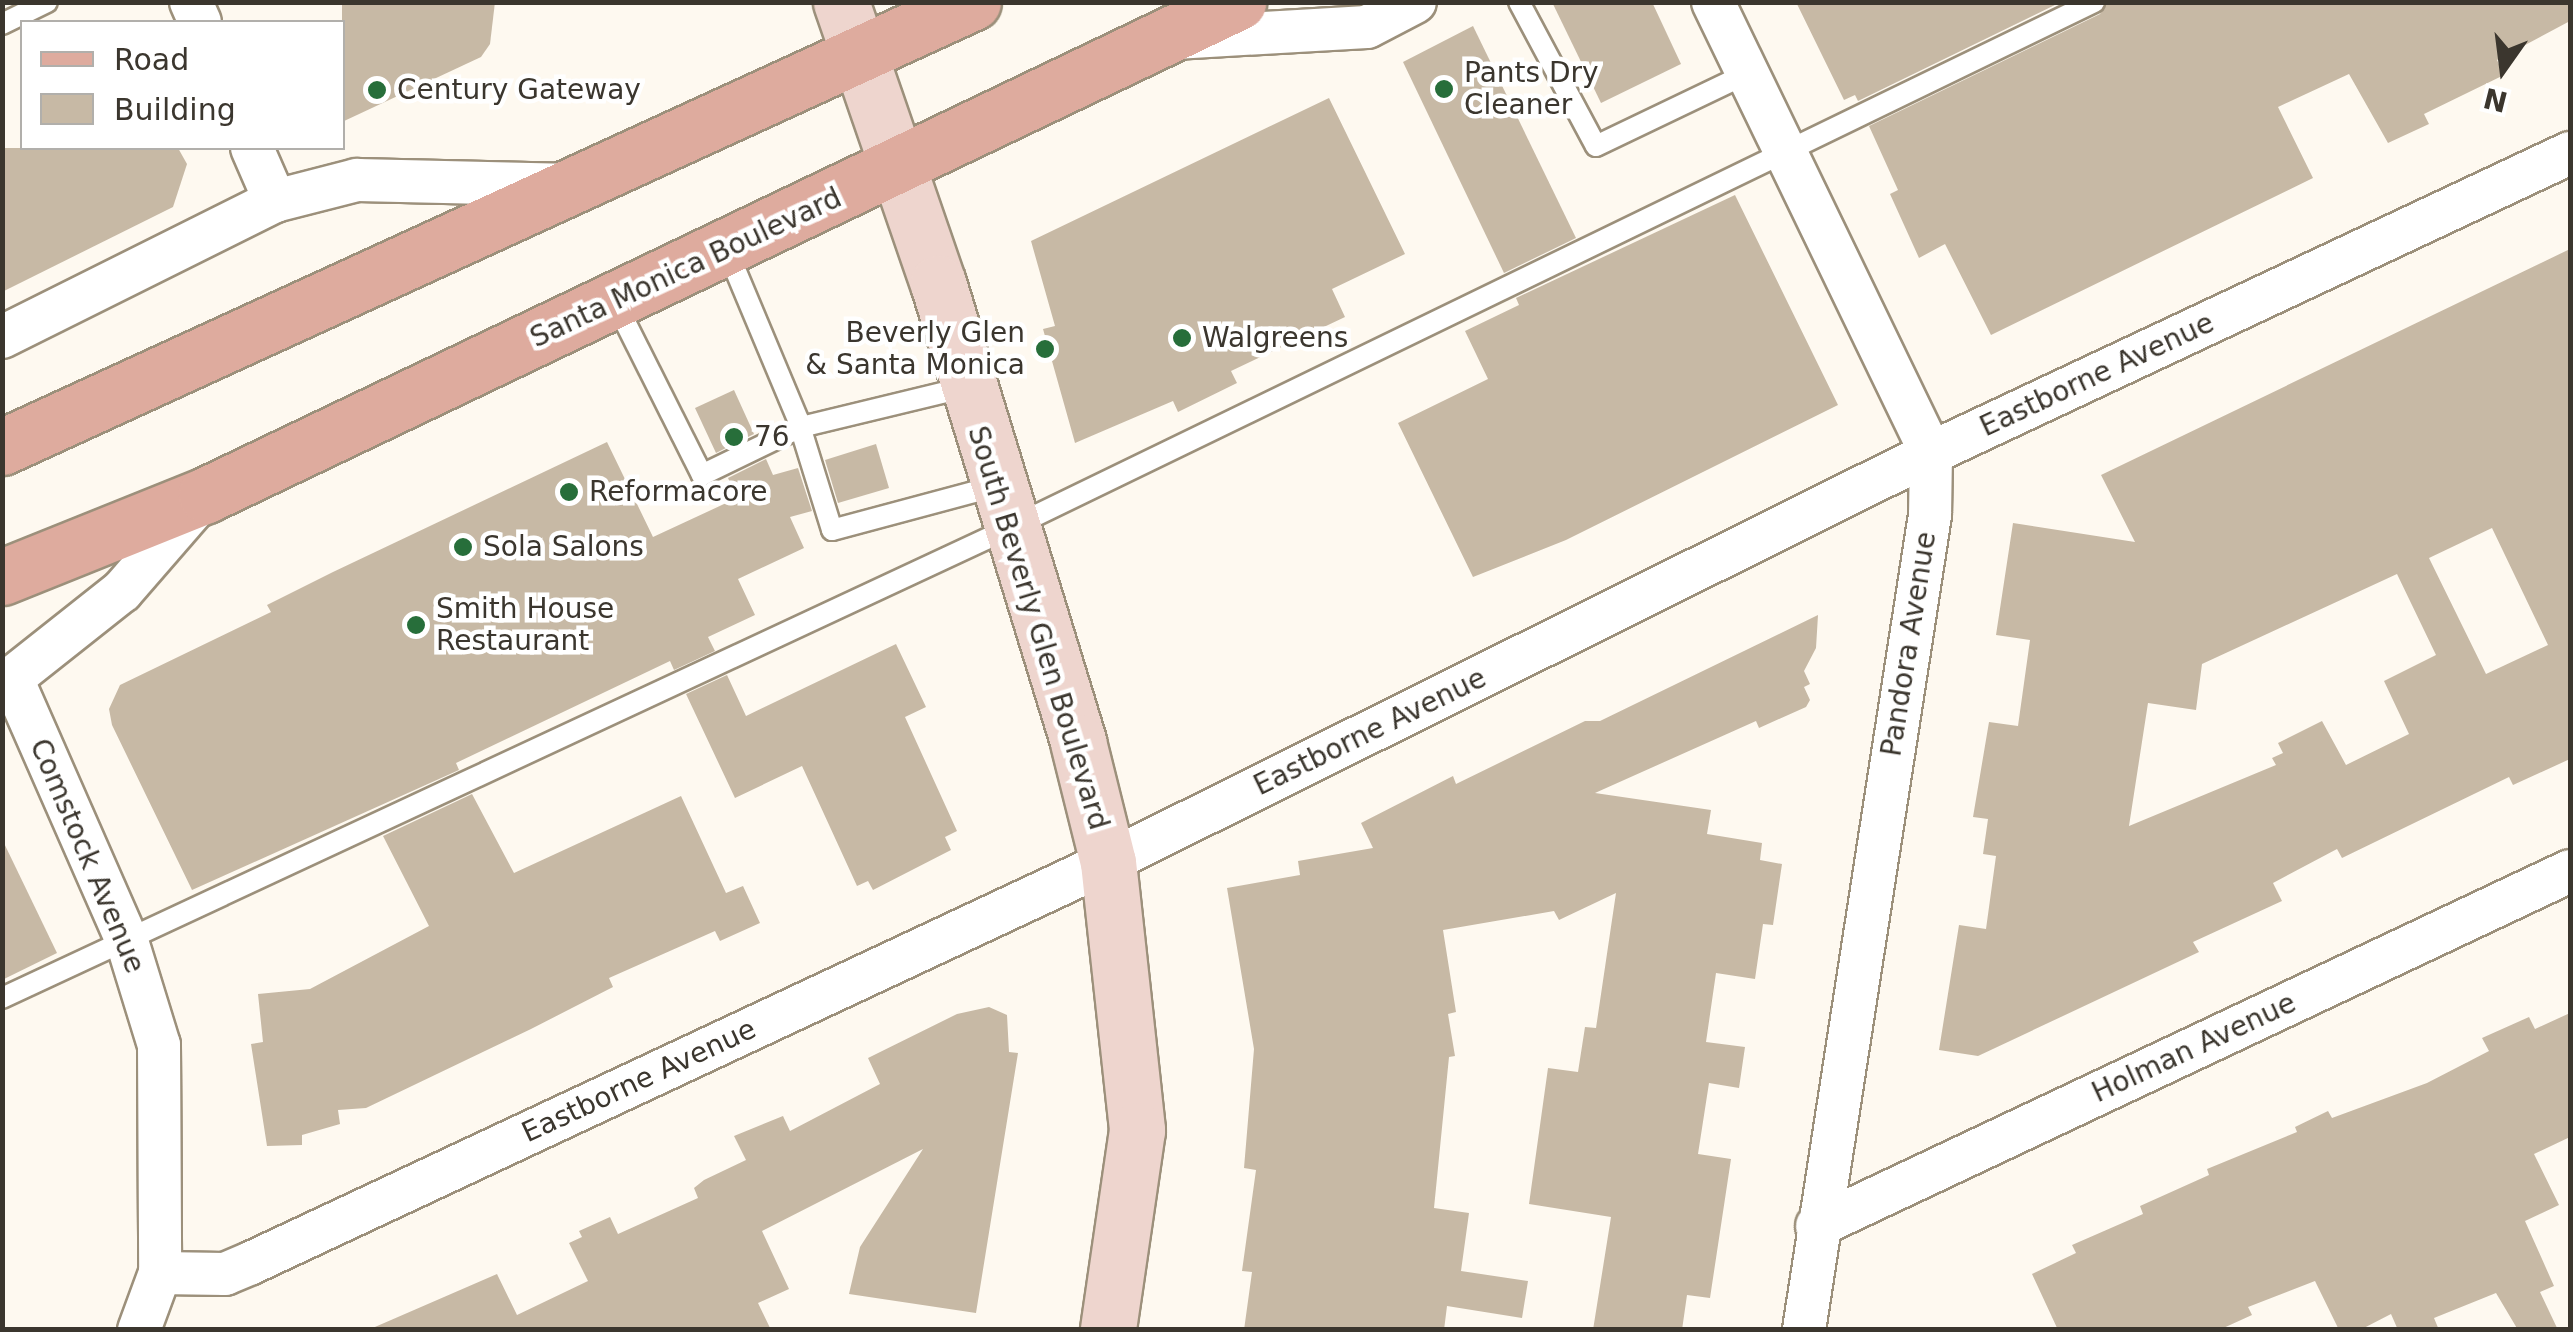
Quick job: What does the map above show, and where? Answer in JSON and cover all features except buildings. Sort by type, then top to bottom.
[{"type":"main road","name":"South Beverly Glen Boulevard","points":[[841,2],[899,169],[1078,742],[1108,862],[1137,1130],[1108,1330]]},
{"type":"main road","points":[[2,446],[973,2]]},
{"type":"main road","name":"Santa Monica Boulevard","points":[[2,577],[206,495],[899,169],[1238,2]]},
{"type":"street","name":"Santa Monica Boulevard","points":[[1164,39],[1367,27],[1415,2]]},
{"type":"street","name":"Pandora Avenue","points":[[1713,2],[1782,152],[1931,453],[1930,515],[1817,1226],[1804,1330]]},
{"type":"street","points":[[253,150],[274,201]]},
{"type":"street","name":"Eastborne Avenue","points":[[160,1273],[225,1274],[1108,862],[1931,453],[2570,154]]},
{"type":"street","points":[[2,337],[274,201],[357,180],[575,186]]},
{"type":"street","name":"Santa Monica Boulevard","points":[[8,683],[122,591],[206,495]]},
{"type":"street","name":"Comstock Avenue","points":[[8,683],[126,938],[159,1044],[160,1273],[139,1330]]},
{"type":"street","name":"Holman Avenue","points":[[1817,1226],[2570,871]]},
{"type":"lane","points":[[2,24],[47,2]]},
{"type":"lane","points":[[1519,2],[1596,146],[1746,74]]},
{"type":"lane","points":[[2,998],[1003,507],[1782,152],[2094,2]]},
{"type":"lane","points":[[727,250],[801,427],[832,530],[1003,507]]},
{"type":"lane","points":[[615,302],[702,474],[801,427],[966,387]]},
{"type":"place","name":"Pants Dry Cleaner","points":[[1444,89]]},
{"type":"place","name":"Century Gateway","points":[[377,90]]},
{"type":"place","name":"Walgreens","points":[[1182,338]]},
{"type":"place","name":"Beverly Glen & Santa Monica","points":[[1045,349]]},
{"type":"place","name":"76","points":[[734,437]]},
{"type":"place","name":"Reformacore","points":[[569,492]]},
{"type":"place","name":"Sola Salons","points":[[463,547]]},
{"type":"place","name":"Smith House Restaurant","points":[[416,625]]}]
